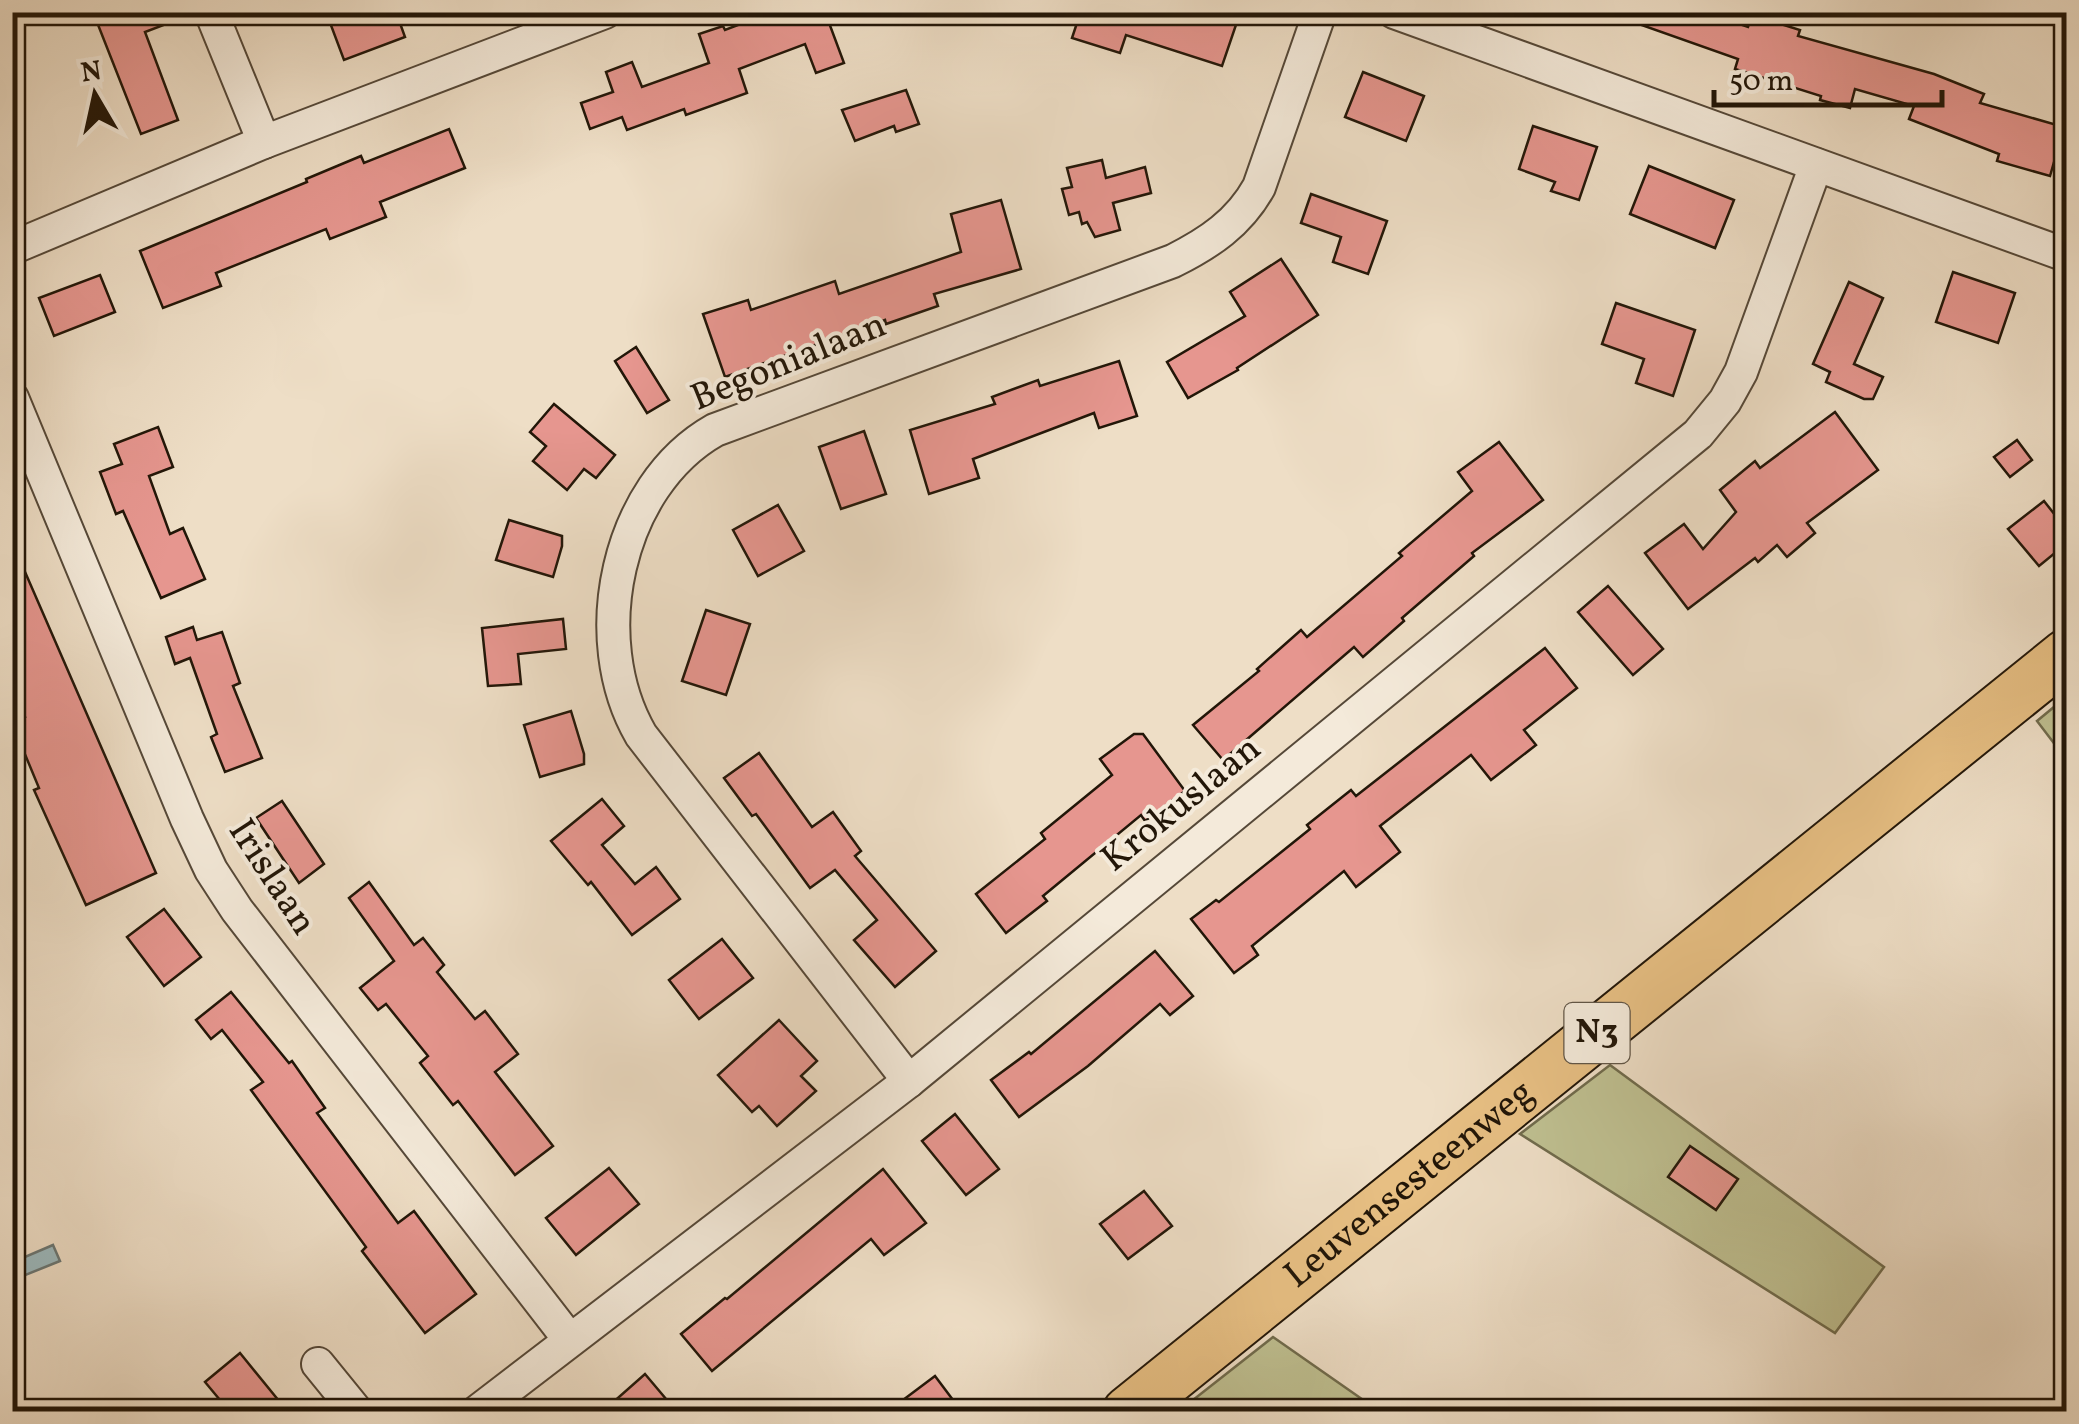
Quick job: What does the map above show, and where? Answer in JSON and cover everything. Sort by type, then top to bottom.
[{"type":"main road","name":"Leuvensesteenweg","points":[[1128,1412],[2066,655]]},
{"type":"street","points":[[211,12],[264,142]]},
{"type":"street","points":[[12,248],[264,142],[605,12]]},
{"type":"street","name":"Begonialaan","points":[[909,1082],[634,722],[618,674],[614,631],[615,604],[628,542],[641,512],[674,460],[715,430],[1172,261],[1224,230],[1246,209],[1259,187],[1320,12]]},
{"type":"street","points":[[1394,12],[2066,255]]},
{"type":"street","name":"Krokuslaan","points":[[476,1412],[909,1082],[1698,434],[1719,410],[1741,372],[1816,165]]},
{"type":"street","name":"Irislaan","points":[[12,398],[186,819],[211,870],[237,910],[568,1340]]},
{"type":"street","points":[[318,1364],[357,1412]]},
{"type":"green space","points":[[2066,697],[2066,759],[2037,721]]},
{"type":"green space","points":[[1610,1065],[1884,1267],[1835,1333],[1520,1134]]},
{"type":"green space","points":[[1273,1337],[1379,1411],[1179,1411]]},
{"type":"water","points":[[53,1245],[60,1261],[13,1280],[13,1262]]},
{"type":"building","points":[[93,12],[190,12],[145,32],[178,120],[141,134]]},
{"type":"building","points":[[326,12],[396,12],[405,37],[344,60]]},
{"type":"building","points":[[772,12],[825,12],[844,63],[816,73],[805,44],[739,69],[747,93],[686,115],[684,109],[627,130],[622,117],[590,129],[581,103],[613,92],[606,72],[632,62],[642,87],[709,63],[699,34],[723,26],[725,30]]},
{"type":"building","points":[[1072,12],[1219,12],[1238,19],[1222,66],[1126,35],[1120,53],[1072,38],[1078,20],[1071,17]]},
{"type":"building","points":[[1617,12],[1704,12],[1748,27],[1752,15],[1800,30],[1798,36],[1934,74],[1984,94],[1980,103],[2064,127],[2050,176],[1997,161],[1999,154],[1909,119],[1914,106],[1855,89],[1850,108],[1820,100],[1821,96],[1735,69],[1738,59],[1616,16]]},
{"type":"building","points":[[1363,72],[1424,96],[1406,141],[1345,117]]},
{"type":"building","points":[[906,90],[919,124],[896,132],[894,126],[855,141],[842,110]]},
{"type":"building","points":[[1533,126],[1597,147],[1579,200],[1551,191],[1555,182],[1519,169]]},
{"type":"building","points":[[449,129],[465,168],[380,202],[386,217],[330,239],[326,229],[216,273],[221,286],[163,308],[140,251],[361,156],[364,163]]},
{"type":"building","points":[[1102,160],[1106,178],[1145,167],[1151,193],[1113,203],[1120,230],[1095,237],[1087,222],[1082,224],[1079,212],[1069,215],[1062,189],[1072,187],[1067,168]]},
{"type":"building","points":[[1649,166],[1734,200],[1715,248],[1630,214]]},
{"type":"building","points":[[1311,194],[1387,221],[1368,274],[1333,262],[1341,237],[1301,223]]},
{"type":"building","points":[[1001,200],[1021,269],[934,294],[938,306],[886,324],[885,320],[725,377],[703,314],[748,300],[751,310],[835,281],[839,294],[961,252],[951,214]]},
{"type":"building","points":[[1281,259],[1318,315],[1238,370],[1188,398],[1167,362],[1245,316],[1230,292]]},
{"type":"building","points":[[1953,272],[2015,293],[1998,343],[1936,322]]},
{"type":"building","points":[[100,275],[115,312],[54,336],[39,298]]},
{"type":"building","points":[[1849,282],[1883,298],[1854,364],[1883,377],[1873,399],[1864,399],[1826,382],[1830,372],[1813,364]]},
{"type":"building","points":[[1616,303],[1695,330],[1673,396],[1636,383],[1644,359],[1602,344]]},
{"type":"building","points":[[636,347],[669,400],[647,413],[615,361]]},
{"type":"building","points":[[1119,361],[1137,416],[1099,428],[1094,413],[973,459],[979,478],[929,494],[910,430],[995,404],[992,397],[1038,380],[1040,386]]},
{"type":"building","points":[[554,404],[615,455],[596,478],[584,469],[567,490],[533,461],[546,446],[530,432]]},
{"type":"building","points":[[1835,412],[1878,470],[1807,523],[1815,533],[1787,557],[1777,545],[1688,609],[1645,553],[1684,524],[1703,549],[1736,512],[1720,490],[1755,461],[1760,468]]},
{"type":"building","points":[[158,427],[173,467],[149,476],[170,534],[183,528],[205,579],[161,598],[123,511],[116,514],[100,472],[122,464],[114,444]]},
{"type":"building","points":[[864,431],[886,494],[841,509],[819,447]]},
{"type":"building","points":[[2017,440],[2032,460],[2010,477],[1994,457]]},
{"type":"building","points":[[1499,442],[1543,500],[1472,553],[1474,556],[1363,657],[1354,647],[1223,760],[1193,725],[1259,671],[1301,630],[1307,637],[1402,556],[1399,553],[1472,491],[1458,472]]},
{"type":"building","points":[[2044,501],[2066,529],[2066,544],[2039,566],[2008,529]]},
{"type":"building","points":[[778,505],[804,551],[758,576],[733,530]]},
{"type":"building","points":[[509,520],[562,536],[553,577],[496,560]]},
{"type":"building","points":[[12,542],[156,873],[86,905],[34,790],[39,788],[12,723],[25,717],[12,689]]},
{"type":"building","points":[[1608,586],[1663,649],[1633,675],[1578,612]]},
{"type":"building","points":[[706,610],[750,624],[726,695],[682,681]]},
{"type":"building","points":[[563,619],[566,649],[518,654],[521,684],[488,686],[482,628]]},
{"type":"building","points":[[193,627],[197,640],[222,632],[240,683],[233,686],[262,758],[225,772],[211,737],[217,734],[190,658],[175,664],[166,637]]},
{"type":"building","points":[[1545,648],[1577,688],[1524,730],[1536,745],[1491,780],[1471,755],[1380,826],[1400,852],[1356,887],[1344,871],[1252,946],[1258,955],[1234,973],[1191,919],[1216,900],[1219,902],[1310,829],[1307,825],[1351,790],[1356,796]]},
{"type":"building","points":[[571,711],[584,764],[540,777],[524,725]]},
{"type":"building","points":[[1134,734],[1143,734],[1185,791],[1145,821],[1141,815],[1043,896],[1047,901],[1006,933],[976,894],[1045,839],[1041,833],[1112,775],[1100,759]]},
{"type":"building","points":[[759,753],[812,827],[833,812],[861,851],[855,856],[936,951],[895,987],[854,940],[877,920],[835,870],[810,888],[756,814],[752,816],[724,778]]},
{"type":"building","points":[[602,799],[624,826],[602,845],[635,884],[656,867],[680,899],[632,935],[591,882],[588,885],[551,841]]},
{"type":"building","points":[[282,801],[324,864],[299,883],[256,818]]},
{"type":"building","points":[[369,882],[414,945],[423,938],[444,965],[437,972],[475,1019],[485,1011],[518,1054],[495,1072],[553,1146],[515,1175],[458,1101],[453,1105],[420,1063],[428,1056],[386,1004],[378,1010],[360,988],[394,961],[349,898]]},
{"type":"building","points":[[164,909],[201,957],[164,986],[127,937]]},
{"type":"building","points":[[722,939],[753,978],[699,1019],[669,980]]},
{"type":"building","points":[[1155,951],[1193,996],[1170,1015],[1160,1004],[1088,1066],[1019,1117],[991,1080],[1031,1054]]},
{"type":"building","points":[[231,992],[289,1063],[292,1061],[325,1108],[317,1113],[398,1223],[414,1211],[476,1294],[425,1333],[362,1251],[366,1247],[251,1090],[263,1082],[222,1030],[211,1039],[196,1020]]},
{"type":"building","points":[[779,1020],[817,1061],[801,1076],[816,1091],[777,1126],[759,1106],[752,1112],[718,1075]]},
{"type":"building","points":[[955,1114],[999,1169],[966,1195],[922,1141]]},
{"type":"building","points":[[1690,1146],[1738,1179],[1716,1210],[1668,1177]]},
{"type":"building","points":[[609,1168],[639,1204],[576,1255],[546,1218]]},
{"type":"building","points":[[883,1169],[926,1223],[884,1255],[871,1239],[712,1371],[681,1334]]},
{"type":"building","points":[[1144,1191],[1172,1226],[1128,1259],[1100,1224]]},
{"type":"building","points":[[240,1353],[288,1412],[230,1412],[205,1382]]},
{"type":"building","points":[[645,1374],[677,1412],[602,1412]]},
{"type":"building","points":[[935,1376],[962,1412],[887,1412]]}]
